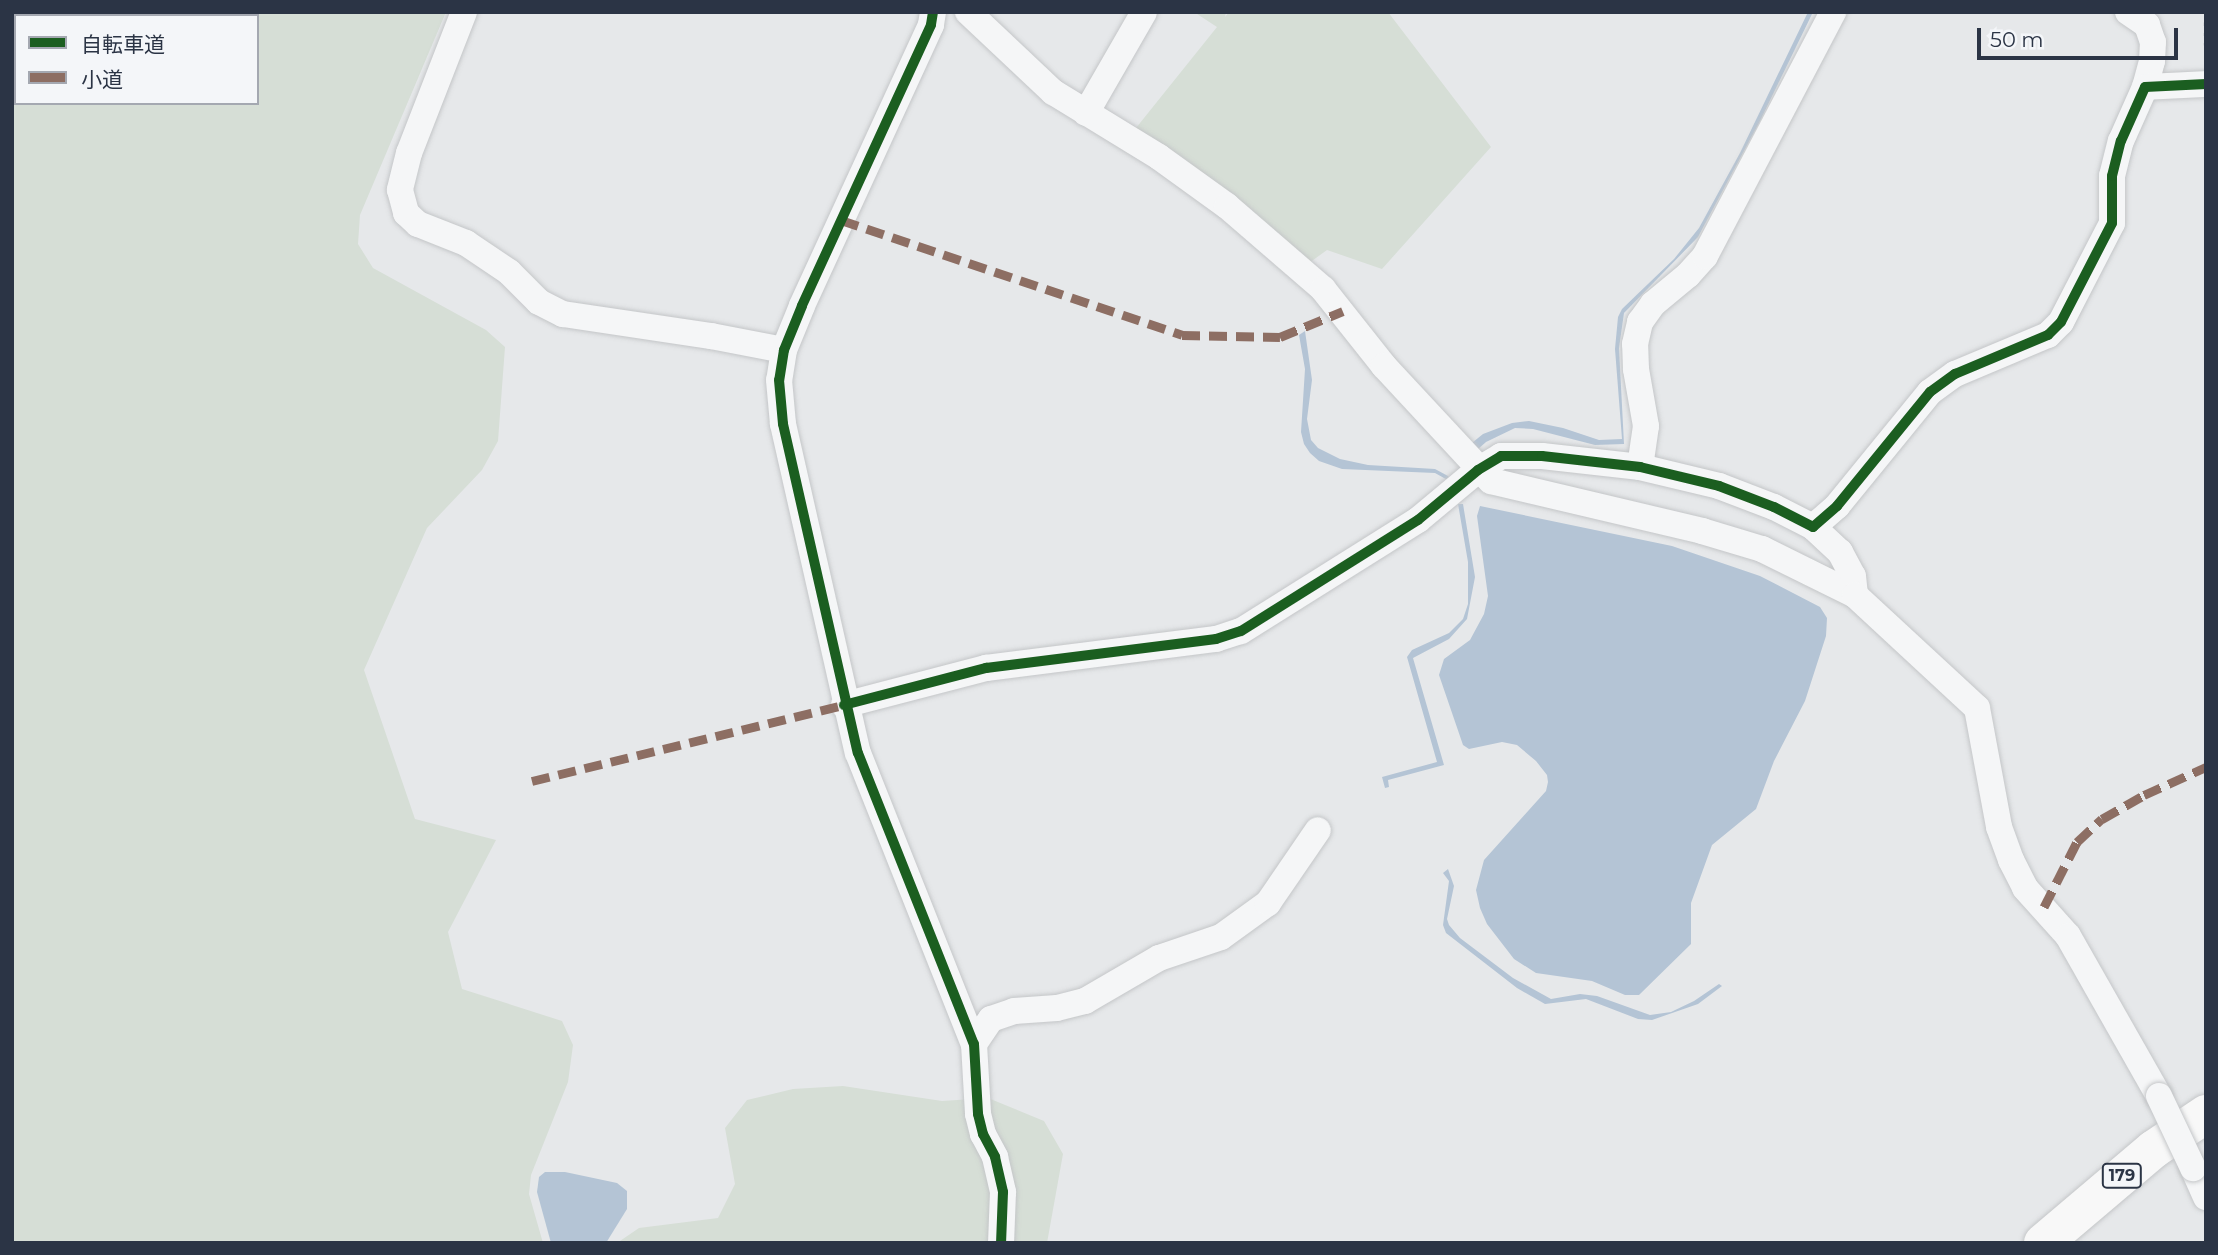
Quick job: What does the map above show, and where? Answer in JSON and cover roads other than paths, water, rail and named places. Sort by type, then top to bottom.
[{"type":"highway","name":"179","points":[[2043,1243],[2154,1149],[2206,1114]]},
{"type":"street","points":[[464,12],[408,153],[400,190],[406,213],[418,224],[466,243],[509,272],[539,302],[563,314],[711,335],[784,350]]},
{"type":"street","points":[[933,12],[931,25],[784,350],[779,380],[783,424],[844,705],[858,753],[974,1044],[978,1114],[995,1157],[1003,1192],[1001,1243]]},
{"type":"street","points":[[968,12],[1026,69],[1086,113],[1159,157],[1217,199],[1323,289],[1384,366],[1491,481],[1702,531],[1762,549],[1855,595],[1977,708],[1999,827],[2011,860],[2025,888],[2068,936],[2159,1096],[2206,1197]]},
{"type":"street","points":[[1086,113],[1144,12]]},
{"type":"street","points":[[1640,467],[1646,426],[1636,369],[1635,344],[1640,322],[1653,304],[1688,275],[1711,247],[1833,12]]},
{"type":"street","points":[[1813,527],[1837,506],[1930,391],[1955,374],[2048,335],[2062,322],[2112,223],[2112,176],[2121,141],[2145,87],[2152,61],[2153,42],[2147,25],[2128,12]]},
{"type":"street","points":[[2145,87],[2194,85]]},
{"type":"street","points":[[844,705],[986,668],[1216,639],[1241,631],[1419,520],[1478,470],[1501,456],[1518,454],[1640,467],[1719,486],[1774,507],[1813,527],[1840,552],[1853,576],[1855,595]]},
{"type":"street","points":[[974,1044],[991,1019],[1014,1011],[1057,1008],[1085,1001],[1159,958],[1222,937],[1268,903],[1318,830]]},
{"type":"water","points":[[1808,12],[1813,12],[1760,121],[1698,237],[1624,313],[1619,348],[1624,444],[1595,445],[1533,429],[1515,428],[1486,442],[1477,450],[1467,447],[1483,434],[1512,423],[1529,421],[1563,428],[1599,440],[1622,439],[1615,349],[1618,317],[1622,309],[1674,259],[1699,228],[1740,153]]},
{"type":"water","points":[[1305,331],[1312,380],[1307,419],[1311,440],[1318,448],[1340,459],[1368,465],[1435,469],[1448,476],[1453,483],[1435,473],[1342,469],[1319,461],[1310,453],[1301,432],[1305,369],[1299,335]]},
{"type":"water","points":[[1458,504],[1463,504],[1475,577],[1467,619],[1449,639],[1413,658],[1444,765],[1388,780],[1389,787],[1385,788],[1382,777],[1437,762],[1407,657],[1412,650],[1449,633],[1463,619],[1468,604],[1468,562]]},
{"type":"water","points":[[1480,506],[1672,546],[1760,576],[1820,607],[1827,618],[1826,636],[1805,701],[1774,761],[1756,809],[1712,845],[1691,903],[1691,944],[1639,995],[1625,995],[1592,981],[1536,973],[1514,959],[1487,924],[1480,908],[1476,890],[1484,860],[1546,791],[1548,782],[1547,775],[1536,761],[1517,745],[1502,742],[1469,749],[1463,745],[1439,675],[1444,659],[1470,640],[1484,614],[1488,596],[1477,516]]},
{"type":"water","points":[[1448,869],[1454,886],[1447,919],[1449,925],[1460,938],[1513,978],[1551,999],[1580,994],[1597,996],[1650,1015],[1671,1012],[1719,984],[1722,986],[1698,1004],[1652,1020],[1638,1019],[1586,999],[1545,1004],[1517,988],[1446,933],[1443,925],[1449,881],[1443,873]]},
{"type":"water","points":[[545,1172],[565,1172],[617,1183],[627,1191],[627,1209],[606,1243],[551,1243],[537,1192],[539,1177]]},
{"type":"railway","points":[[2206,22],[2206,45]]}]
